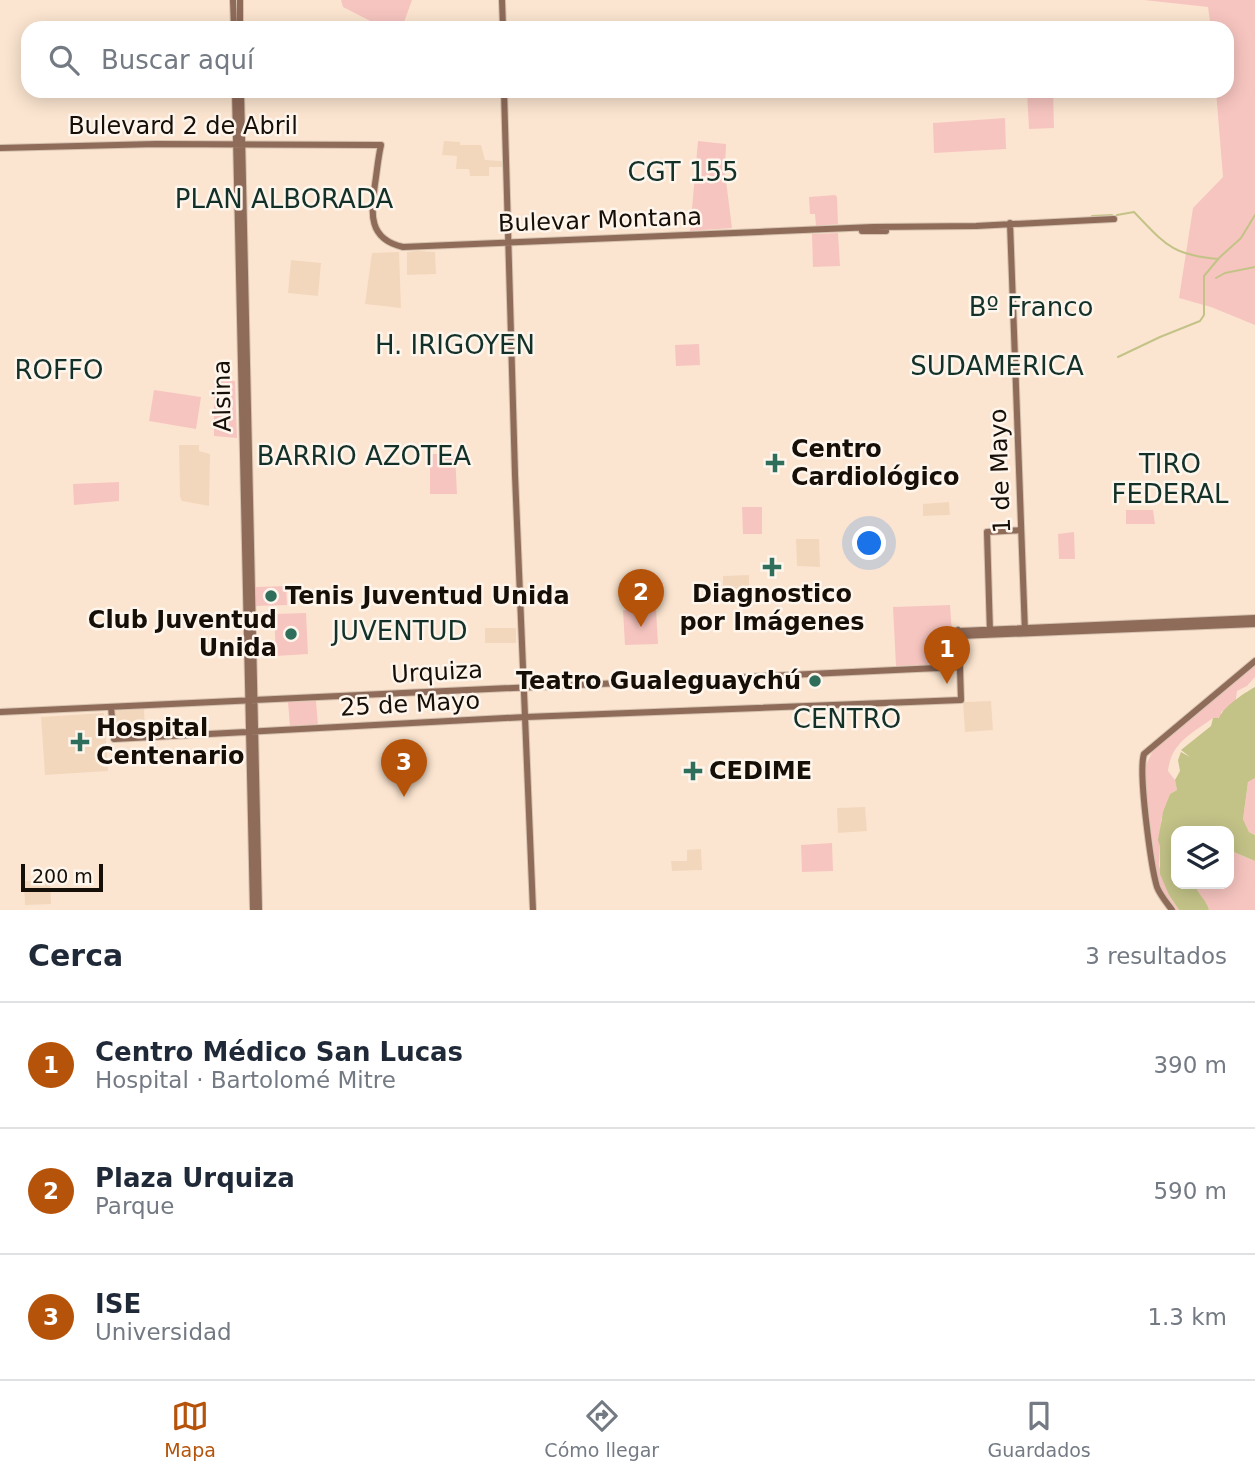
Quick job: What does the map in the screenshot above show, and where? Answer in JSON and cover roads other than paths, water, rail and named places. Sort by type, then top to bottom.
[{"type":"main road","points":[[233,0],[234,21]]},
{"type":"main road","points":[[240,0],[240,21]]},
{"type":"main road","points":[[502,0],[503,21]]},
{"type":"main road","name":"Alsina","points":[[236,98],[239,144],[252,732]]},
{"type":"main road","name":"Alsina","points":[[239,144],[241,98]]},
{"type":"main road","points":[[504,98],[531,910]]},
{"type":"main road","name":"Bulevard 2 de Abril","points":[[0,148],[239,144],[374,148],[379,159],[372,216]]},
{"type":"main road","name":"Bulevar Montana","points":[[372,216],[375,229],[380,235],[390,243],[403,247],[1114,219]]},
{"type":"main road","name":"1 de Mayo","points":[[1010,223],[1025,631]]},
{"type":"main road","points":[[990,632],[987,532],[1021,530]]},
{"type":"main road","points":[[1025,631],[1255,618]]},
{"type":"main road","points":[[956,667],[958,634],[1255,624]]},
{"type":"main road","points":[[1172,910],[1160,892],[1155,877],[1144,792],[1144,754],[1255,662]]},
{"type":"main road","name":"Urquiza","points":[[0,714],[956,667]]},
{"type":"main road","name":"25 de Mayo","points":[[112,718],[114,739],[524,718],[961,700],[956,667]]},
{"type":"main road","points":[[111,707],[112,718]]},
{"type":"main road","name":"Urquiza","points":[[0,714],[103,710],[110,713],[112,718]]},
{"type":"main road","points":[[252,732],[253,910]]},
{"type":"main road","points":[[252,732],[259,910]]},
{"type":"waterway","points":[[1117,215],[1134,212],[1170,246],[1189,254],[1218,259]]},
{"type":"waterway","points":[[1092,216],[1112,215]]},
{"type":"waterway","points":[[1118,357],[1200,321],[1204,315],[1204,276],[1241,238],[1255,215]]},
{"type":"waterway","points":[[1216,278],[1225,273],[1255,267]]},
{"type":"place","name":"Centro Cardiológico","points":[[775,463]]},
{"type":"place","name":"Diagnostico por Imágenes","points":[[772,567]]},
{"type":"place","name":"Tenis Juventud Unida","points":[[271,596]]},
{"type":"place","name":"Plaza Urquiza","points":[[641,627]]},
{"type":"place","name":"Club Juventud Unida","points":[[291,634]]},
{"type":"place","name":"Teatro Gualeguaychú","points":[[815,681]]},
{"type":"place","name":"Centro Médico San Lucas","points":[[947,684]]},
{"type":"place","name":"Hospital Centenario","points":[[80,742]]},
{"type":"place","name":"CEDIME","points":[[693,771]]},
{"type":"place","name":"ISE","points":[[404,797]]},
{"type":"district","name":"CGT 155","points":[[683,172]]},
{"type":"district","name":"PLAN ALBORADA","points":[[284,199]]},
{"type":"district","name":"Bº Franco","points":[[1031,307]]},
{"type":"district","name":"H. IRIGOYEN","points":[[455,345]]},
{"type":"district","name":"SUDAMERICA","points":[[997,366]]},
{"type":"district","name":"ROFFO","points":[[59,370]]},
{"type":"district","name":"BARRIO AZOTEA","points":[[364,456]]},
{"type":"district","name":"TIRO FEDERAL","points":[[1170,479]]},
{"type":"district","name":"JUVENTUD","points":[[400,631]]},
{"type":"district","name":"CENTRO","points":[[847,719]]}]
